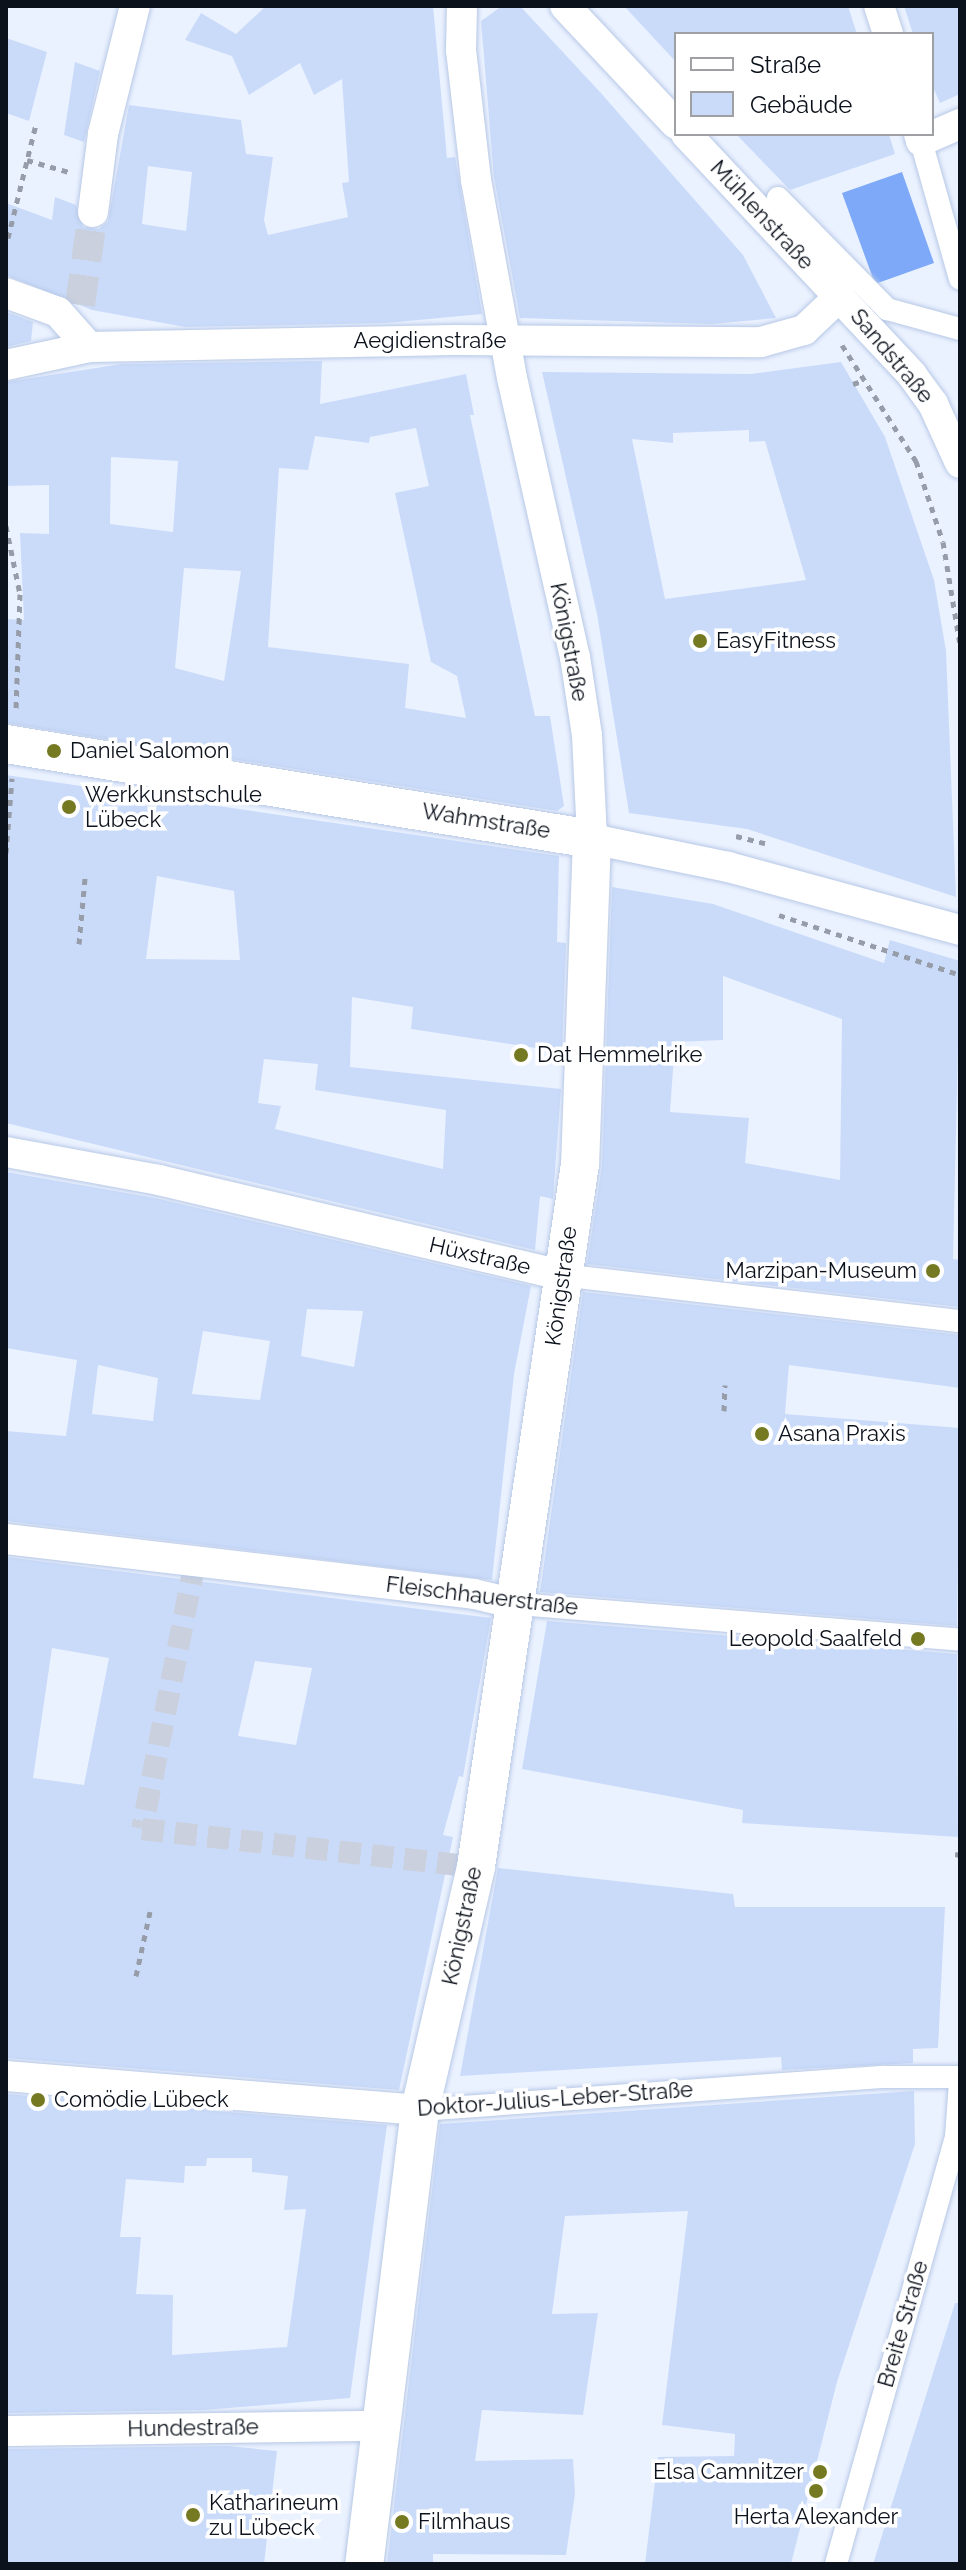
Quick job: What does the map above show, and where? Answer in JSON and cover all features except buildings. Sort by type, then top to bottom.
[{"type":"street","points":[[93,212],[135,6]]},
{"type":"street","name":"Königstraße","points":[[364,2564],[420,2110],[476,1867],[517,1604],[561,1275],[580,1164],[592,839],[587,735],[575,657],[505,341],[469,134],[462,6]]},
{"type":"street","points":[[565,6],[674,122]]},
{"type":"street","points":[[879,6],[887,32]]},
{"type":"street","points":[[934,133],[960,124]]},
{"type":"street","name":"Mühlenstraße","points":[[688,136],[796,234],[830,305]]},
{"type":"street","points":[[920,138],[960,279]]},
{"type":"street","points":[[778,198],[796,234],[887,309],[960,329]]},
{"type":"street","points":[[6,293],[58,312],[82,327]]},
{"type":"street","name":"Aegidienstraße","points":[[6,365],[82,327],[347,342],[761,342],[786,339],[830,305]]},
{"type":"street","name":"Sandstraße","points":[[830,305],[912,375],[933,404],[960,463]]},
{"type":"street","name":"Wahmstraße","points":[[12,733],[592,839],[728,867],[960,930]]},
{"type":"street","name":"Hüxstraße","points":[[6,1152],[159,1180],[561,1275],[960,1321]]},
{"type":"street","name":"Fleischhauerstraße","points":[[6,1539],[474,1594],[517,1604],[960,1640]]},
{"type":"street","name":"Doktor-Julius-Leber-Straße","points":[[6,2076],[420,2110],[885,2077],[960,2080]]},
{"type":"street","name":"Breite Straße","points":[[836,2564],[956,2137],[960,2080]]},
{"type":"street","name":"Hundestraße","points":[[6,2431],[380,2426]]},
{"type":"path","points":[[8,238],[36,124]]},
{"type":"path","points":[[27,160],[97,181]]},
{"type":"path","points":[[830,305],[862,381],[916,461],[943,542],[960,645]]},
{"type":"path","points":[[853,384],[862,381]]},
{"type":"path","points":[[6,527],[20,594],[6,853]]},
{"type":"path","points":[[79,944],[85,878]]},
{"type":"path","points":[[772,912],[960,975]]},
{"type":"path","points":[[724,1411],[725,1385]]},
{"type":"path","points":[[136,1976],[150,1912]]},
{"type":"water","points":[[902,172],[934,263],[875,284],[842,193]]},
{"type":"tunnel","points":[[80,305],[93,212]]},
{"type":"tunnel","points":[[195,1562],[142,1829],[476,1867]]},
{"type":"place","name":"EasyFitness","points":[[700,641]]},
{"type":"place","name":"Daniel Salomon","points":[[54,751]]},
{"type":"place","name":"Werkkunstschule Lübeck","points":[[69,807]]},
{"type":"place","name":"Dat Hemmelrike","points":[[521,1055]]},
{"type":"place","name":"Marzipan-Museum","points":[[933,1271]]},
{"type":"place","name":"Asana Praxis","points":[[762,1434]]},
{"type":"place","name":"Leopold Saalfeld","points":[[918,1639]]},
{"type":"place","name":"Comödie Lübeck","points":[[38,2100]]},
{"type":"place","name":"Elsa Camnitzer","points":[[820,2472]]},
{"type":"place","name":"Herta Alexander","points":[[816,2491]]},
{"type":"place","name":"Katharineum zu Lübeck","points":[[193,2515]]},
{"type":"place","name":"Filmhaus","points":[[402,2522]]}]
